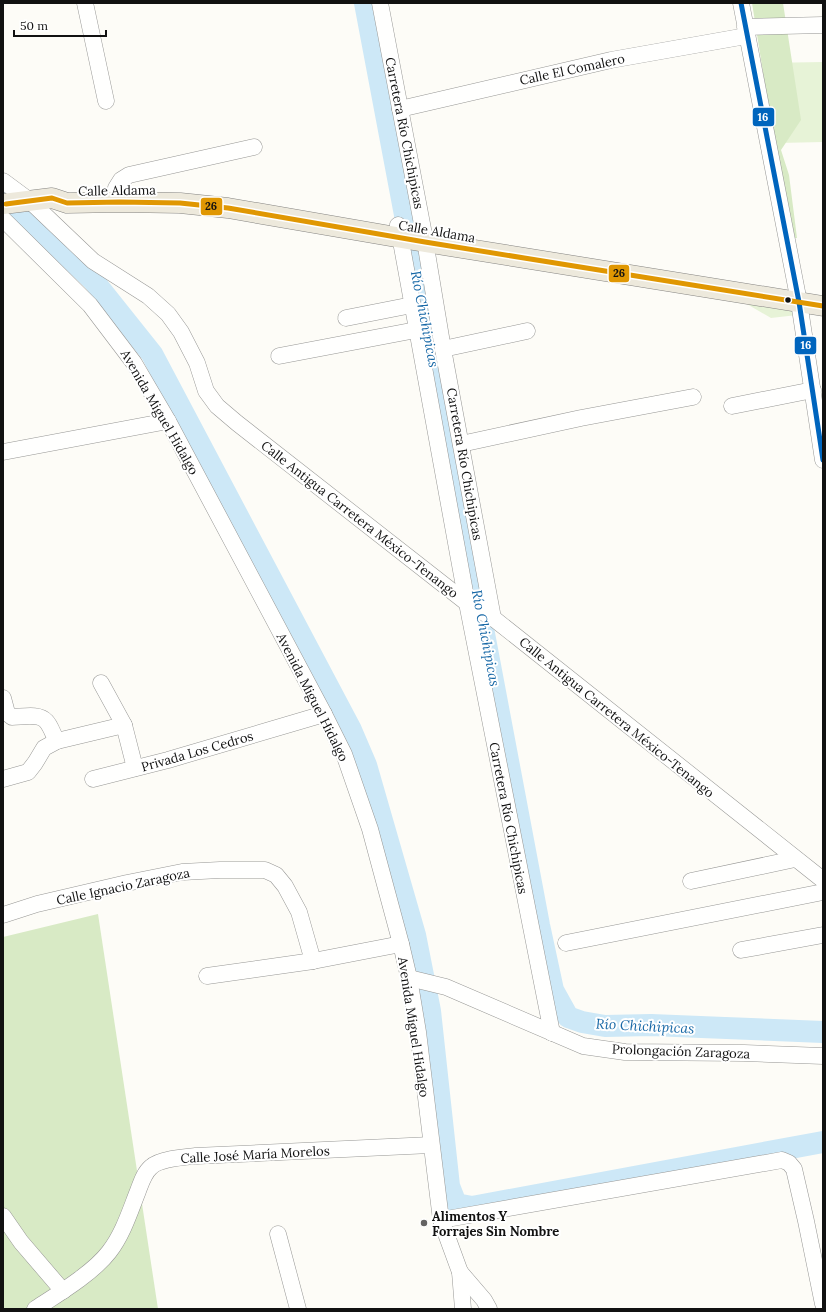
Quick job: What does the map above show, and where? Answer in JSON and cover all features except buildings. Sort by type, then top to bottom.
[{"type":"main road","name":"Calle Aldama","points":[[16,202],[52,198],[65,191],[116,188],[181,189],[230,194],[399,231]]},
{"type":"main road","name":"Calle Aldama","points":[[52,198],[67,203],[180,203],[399,231],[797,296],[823,306]]},
{"type":"main road","name":"Calle Aldama","points":[[797,296],[823,294]]},
{"type":"street","points":[[85,3],[106,101]]},
{"type":"street","name":"Carretera Río Chichipicas","points":[[380,3],[424,235],[461,444],[489,616]]},
{"type":"street","points":[[741,3],[797,296],[823,460]]},
{"type":"street","name":"Calle El Comalero","points":[[400,109],[611,60],[746,31],[823,25]]},
{"type":"street","points":[[116,188],[121,180],[129,175],[254,147]]},
{"type":"street","name":"Calle Antigua Carretera México-Tenango","points":[[3,181],[16,202],[93,261],[148,296],[168,314],[181,332],[197,363],[206,391],[217,406],[468,604],[489,616],[823,880]]},
{"type":"street","name":"Avenida Miguel Hidalgo","points":[[3,219],[90,305],[134,363],[168,421],[344,754],[370,829],[401,944],[418,980],[418,1032],[441,1220],[460,1272],[463,1309]]},
{"type":"street","name":"Carretera Río Chichipicas","points":[[399,231],[416,330],[468,604],[552,1033]]},
{"type":"street","points":[[346,318],[412,304]]},
{"type":"street","points":[[279,356],[416,330]]},
{"type":"street","points":[[443,349],[527,331]]},
{"type":"street","points":[[732,406],[813,390]]},
{"type":"street","points":[[461,444],[581,418],[692,397]]},
{"type":"street","points":[[3,452],[168,421]]},
{"type":"street","name":"Privada Los Cedros","points":[[102,683],[124,725],[135,768],[168,760],[324,714]]},
{"type":"street","points":[[3,698],[7,713],[12,718],[36,716],[46,720],[57,741]]},
{"type":"street","points":[[3,780],[28,772],[44,748],[57,741],[124,725]]},
{"type":"street","points":[[93,780],[135,768]]},
{"type":"street","points":[[691,882],[795,859]]},
{"type":"street","name":"Calle Ignacio Zaragoza","points":[[3,915],[37,904],[182,872],[265,870],[276,875],[285,886],[299,912],[313,961]]},
{"type":"street","points":[[566,943],[823,892]]},
{"type":"street","points":[[741,950],[823,935]]},
{"type":"street","points":[[206,976],[313,961],[401,944]]},
{"type":"street","name":"Prolongación Zaragoza","points":[[418,980],[446,987],[583,1046],[625,1052],[744,1053],[823,1056]]},
{"type":"street","name":"Calle José María Morelos","points":[[35,1309],[63,1291],[94,1267],[109,1253],[118,1238],[144,1177],[151,1166],[163,1161],[195,1156],[431,1145]]},
{"type":"street","points":[[441,1220],[782,1160],[789,1163],[794,1169],[823,1304]]},
{"type":"street","points":[[3,1216],[21,1242],[63,1291]]},
{"type":"street","points":[[278,1234],[298,1309]]},
{"type":"street","name":"Avenida Miguel Hidalgo","points":[[460,1272],[487,1305]]},
{"type":"street","points":[[463,1309],[487,1305]]},
{"type":"green space","points":[[752,3],[783,3],[801,120],[781,150],[789,175],[797,238],[795,238],[774,142]]},
{"type":"green space","points":[[823,62],[823,142],[779,143],[764,63]]},
{"type":"green space","points":[[733,296],[797,303],[797,315],[771,318]]},
{"type":"green space","points":[[98,914],[158,1309],[3,1309],[3,937]]},
{"type":"waterway","name":"Río Chichipicas","points":[[365,3],[539,925],[553,990],[568,1017],[582,1022],[605,1026],[651,1025],[823,1032]]},
{"type":"waterway","points":[[3,196],[93,280],[152,354],[351,730],[366,765],[415,935],[430,1011],[449,1186],[456,1204],[472,1207],[823,1142]]},
{"type":"transit line","name":"16","points":[[741,3],[799,302],[823,460]]},
{"type":"transit line","name":"26","points":[[6,204],[52,198],[67,203],[180,203],[228,208],[425,242],[823,306]]},
{"type":"place","name":"Alimentos Y Forrajes Sin Nombre","points":[[424,1223]]}]
